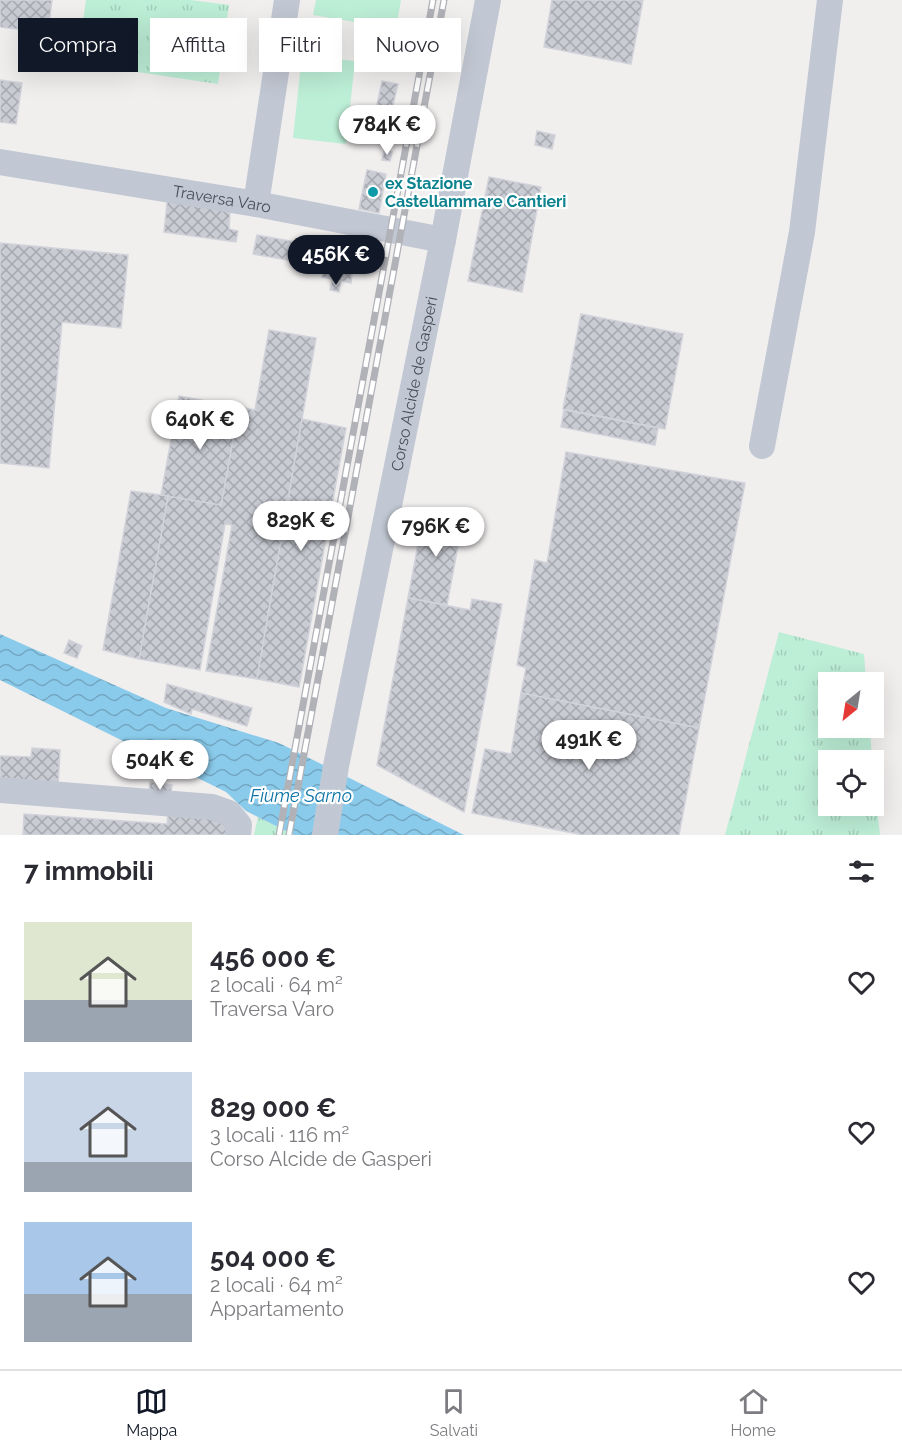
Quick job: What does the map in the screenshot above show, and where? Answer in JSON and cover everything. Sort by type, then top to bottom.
[{"type":"street","points":[[256,204],[287,0]]},
{"type":"street","name":"Corso Alcide de Gasperi","points":[[325,835],[336,766],[443,240],[488,0]]},
{"type":"street","points":[[762,446],[802,232],[830,0]]},
{"type":"street","name":"Traversa Varo","points":[[0,162],[256,204],[443,240]]},
{"type":"street","points":[[0,790],[212,807],[229,813],[239,825],[238,835]]},
{"type":"green space","points":[[86,0],[191,0],[229,5],[227,18],[150,18],[150,72],[220,72],[218,84],[137,72],[138,18],[83,18]]},
{"type":"green space","points":[[316,0],[401,0],[398,18],[354,18],[354,22],[342,18],[313,15]]},
{"type":"green space","points":[[342,60],[354,61],[346,144],[293,138],[300,72],[342,72]]},
{"type":"green space","points":[[779,632],[864,654],[865,672],[818,672],[818,738],[871,738],[871,750],[818,750],[818,816],[878,816],[880,835],[725,835]]},
{"type":"green space","points":[[258,817],[294,835],[254,835]]},
{"type":"water","name":"Fiume Sarno","points":[[0,634],[166,708],[279,743],[464,835],[294,835],[246,811],[226,792],[0,680]]},
{"type":"building","points":[[0,0],[52,0],[50,18],[18,18],[18,29],[0,27]]},
{"type":"building","points":[[552,0],[643,0],[631,64],[544,47]]},
{"type":"building","points":[[0,80],[22,83],[16,124],[0,122]]},
{"type":"building","points":[[382,81],[398,84],[391,113],[376,109]]},
{"type":"building","points":[[393,118],[403,120],[402,129],[392,127]]},
{"type":"building","points":[[537,131],[555,135],[552,149],[535,145]]},
{"type":"building","points":[[384,151],[392,152],[390,161],[382,160]]},
{"type":"building","name":"ex Stazione Castellammare Cantieri","points":[[367,170],[386,174],[379,213],[359,209]]},
{"type":"building","points":[[489,177],[541,187],[522,292],[468,281]]},
{"type":"building","points":[[168,194],[230,212],[229,229],[238,231],[236,242],[164,232]]},
{"type":"building","points":[[257,235],[307,244],[304,263],[253,254]]},
{"type":"building","points":[[334,238],[355,243],[351,283],[322,277],[324,267],[304,263],[306,248],[323,251],[325,242],[333,243]]},
{"type":"building","points":[[0,243],[128,255],[121,328],[62,322],[49,468],[0,463]]},
{"type":"building","points":[[332,279],[341,281],[339,292],[330,290]]},
{"type":"building","points":[[581,314],[683,334],[665,429],[563,409]]},
{"type":"building","points":[[269,330],[316,338],[257,679],[206,671],[232,525],[225,524],[200,670],[139,659],[168,496],[221,505],[239,407],[255,410]]},
{"type":"building","points":[[179,396],[239,407],[221,505],[161,495]]},
{"type":"building","points":[[564,410],[658,428],[655,445],[561,427]]},
{"type":"building","points":[[302,419],[346,428],[299,687],[257,679]]},
{"type":"building","points":[[566,452],[745,483],[699,728],[521,693],[526,668],[517,665],[535,560],[547,563]]},
{"type":"building","points":[[131,491],[168,496],[139,659],[103,650]]},
{"type":"building","points":[[424,512],[463,519],[447,605],[408,598]]},
{"type":"building","points":[[408,598],[470,610],[472,599],[502,604],[464,812],[377,765]]},
{"type":"building","points":[[69,640],[82,646],[77,658],[64,653]]},
{"type":"building","points":[[167,684],[252,708],[247,726],[192,709],[191,714],[164,702]]},
{"type":"building","points":[[521,693],[699,728],[679,835],[583,835],[472,813],[485,749],[511,754]]},
{"type":"building","points":[[32,748],[60,750],[58,788],[0,785],[0,756],[31,757]]},
{"type":"building","points":[[150,782],[172,785],[170,799],[148,797]]},
{"type":"building","points":[[24,814],[167,824],[168,814],[228,818],[226,835],[23,835]]},
{"type":"railway","points":[[279,835],[433,0]]},
{"type":"railway","points":[[289,835],[444,0]]},
{"type":"place","name":"ex Stazione Castellammare Cantieri","points":[[373,192]]}]
